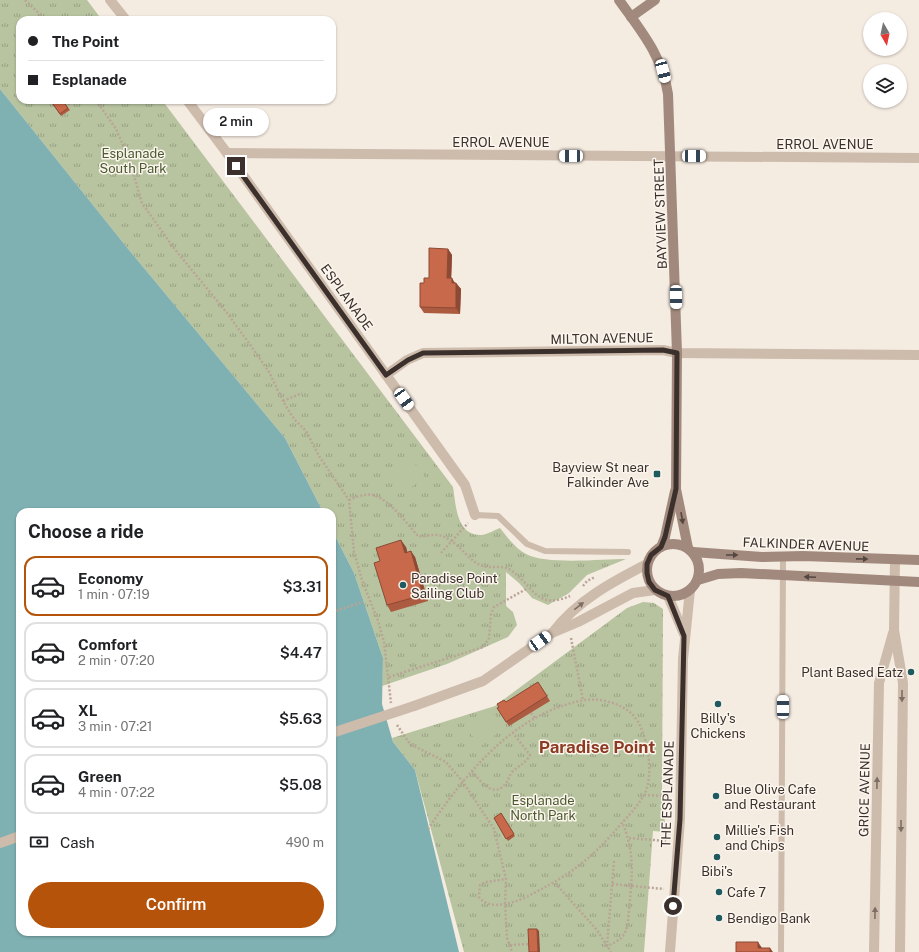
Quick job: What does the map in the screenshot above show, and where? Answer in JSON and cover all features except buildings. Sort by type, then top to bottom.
[{"type":"street","points":[[110,0],[123,16]]},
{"type":"street","name":"BAYVIEW STREET","points":[[619,0],[653,50],[663,71],[669,105],[677,353],[676,489],[665,537],[661,547]]},
{"type":"street","points":[[631,17],[655,0]]},
{"type":"street","name":"ESPLANADE","points":[[190,104],[227,153],[465,485],[476,515]]},
{"type":"street","name":"ERROL AVENUE","points":[[227,153],[919,158]]},
{"type":"street","name":"MILTON AVENUE","points":[[386,375],[408,360],[423,353],[663,350],[677,353],[919,355]]},
{"type":"street","name":"BAYVIEW STREET","points":[[676,489],[690,550]]},
{"type":"street","points":[[672,543],[690,550],[699,564],[698,580],[690,590],[676,596],[668,596],[655,590],[649,582],[647,564],[651,555],[661,547],[672,543]]},
{"type":"street","name":"FALKINDER AVENUE","points":[[690,550],[712,555],[919,560]]},
{"type":"street","name":"GRICE AVENUE","points":[[894,560],[894,630],[903,683],[900,952]]},
{"type":"street","points":[[552,634],[565,617],[604,586],[647,564]]},
{"type":"street","points":[[698,580],[727,573],[919,582]]},
{"type":"street","points":[[336,732],[483,681],[552,634],[633,593],[655,590]]},
{"type":"street","name":"THE ESPLANADE","points":[[670,952],[681,796],[684,636],[690,590]]},
{"type":"street","name":"THE ESPLANADE","points":[[668,596],[684,636]]},
{"type":"street","name":"GRICE AVENUE","points":[[874,952],[879,683],[894,630]]},
{"type":"street","points":[[882,671],[901,671]]},
{"type":"street","points":[[0,843],[16,837]]},
{"type":"lane","points":[[476,515],[498,516],[527,544],[545,551],[628,552]]},
{"type":"lane","points":[[781,952],[784,557]]},
{"type":"path","points":[[25,0],[42,16]]},
{"type":"path","points":[[99,104],[116,129],[128,156],[142,203],[173,247],[227,313],[251,346],[276,383],[283,401],[294,419],[306,431],[319,456],[349,500],[354,552],[362,580],[382,635],[389,677],[388,696],[392,709]]},
{"type":"path","points":[[283,401],[302,393]]},
{"type":"path","points":[[349,500],[359,496],[373,495],[390,506],[418,536],[437,534],[452,541],[466,551],[473,560],[483,566],[500,566],[512,571],[536,596],[551,602],[574,594]]},
{"type":"path","points":[[441,552],[476,515]]},
{"type":"path","points":[[579,592],[587,581],[596,577]]},
{"type":"path","points":[[389,677],[484,646],[489,638],[491,614],[494,607],[528,588]]},
{"type":"path","points":[[336,611],[364,602]]},
{"type":"path","points":[[571,638],[583,700]]},
{"type":"path","points":[[428,829],[450,797],[472,770],[513,733],[535,718],[551,709],[583,700],[594,699],[617,704],[628,710],[635,717],[644,735],[649,773],[644,795],[622,822],[584,862],[554,882],[527,897],[504,904],[491,904],[482,901],[479,897],[478,891],[480,885],[486,882],[506,879]]},
{"type":"path","points":[[531,713],[535,718]]},
{"type":"path","points":[[396,722],[398,729],[410,744],[446,762],[463,782],[494,829],[506,879],[504,904],[507,938],[512,952]]},
{"type":"path","points":[[472,770],[484,786],[491,789],[502,787],[510,775],[528,759],[530,755],[513,733]]},
{"type":"path","points":[[644,795],[681,796]]},
{"type":"path","points":[[607,946],[621,940],[626,932],[631,886],[632,852],[629,838],[622,822]]},
{"type":"path","points":[[629,838],[678,842]]},
{"type":"path","points":[[607,946],[614,862]]},
{"type":"path","points":[[554,882],[596,930],[611,952]]},
{"type":"path","points":[[612,884],[674,890]]},
{"type":"path","points":[[510,945],[529,944]]},
{"type":"green space","name":"Esplanade South Park","points":[[0,0],[87,0],[99,16],[16,16],[16,104],[165,104],[453,487],[459,518],[462,525],[467,530],[473,534],[482,535],[500,528],[519,549],[526,554],[535,557],[560,560],[626,559],[587,575],[569,593],[548,605],[532,598],[519,583],[506,572],[506,606],[513,612],[517,625],[508,637],[447,664],[382,686],[383,658],[354,573],[336,538],[336,508],[321,508],[285,438],[129,250],[0,89]]},
{"type":"green space","points":[[413,461],[425,478],[405,491],[394,474]]},
{"type":"green space","name":"Esplanade North Park","points":[[643,602],[654,603],[663,609],[662,796],[666,832],[653,831],[644,952],[464,952],[415,770],[393,742],[392,738],[495,706],[627,608]]},
{"type":"green space","points":[[493,713],[505,727],[481,746],[470,733]]},
{"type":"water","points":[[0,89],[129,250],[285,438],[321,508],[16,508],[16,936],[336,936],[336,538],[354,573],[383,658],[382,704],[393,742],[415,770],[459,952],[0,952]]},
{"type":"place","name":"Bayview St near Falkinder Ave","points":[[657,474]]},
{"type":"place","name":"Paradise Point Sailing Club","points":[[403,585]]},
{"type":"place","name":"Plant Based Eatz","points":[[911,672]]},
{"type":"place","name":"Billy's Chickens","points":[[718,704]]},
{"type":"place","name":"Blue Olive Cafe and Restaurant","points":[[716,796]]},
{"type":"place","name":"Millie's Fish and Chips","points":[[717,837]]},
{"type":"place","name":"Bibi's","points":[[717,857]]},
{"type":"place","name":"Cafe 7","points":[[719,892]]},
{"type":"place","name":"Bendigo Bank","points":[[719,918]]},
{"type":"district","name":"Paradise Point","points":[[597,747]]},
{"type":"route","points":[[236,166],[386,375],[408,360],[423,353],[663,350],[677,353],[676,489],[665,537],[661,547],[657,548],[651,555],[647,564],[649,582],[655,590],[668,596],[684,636],[682,775],[673,906]]}]
